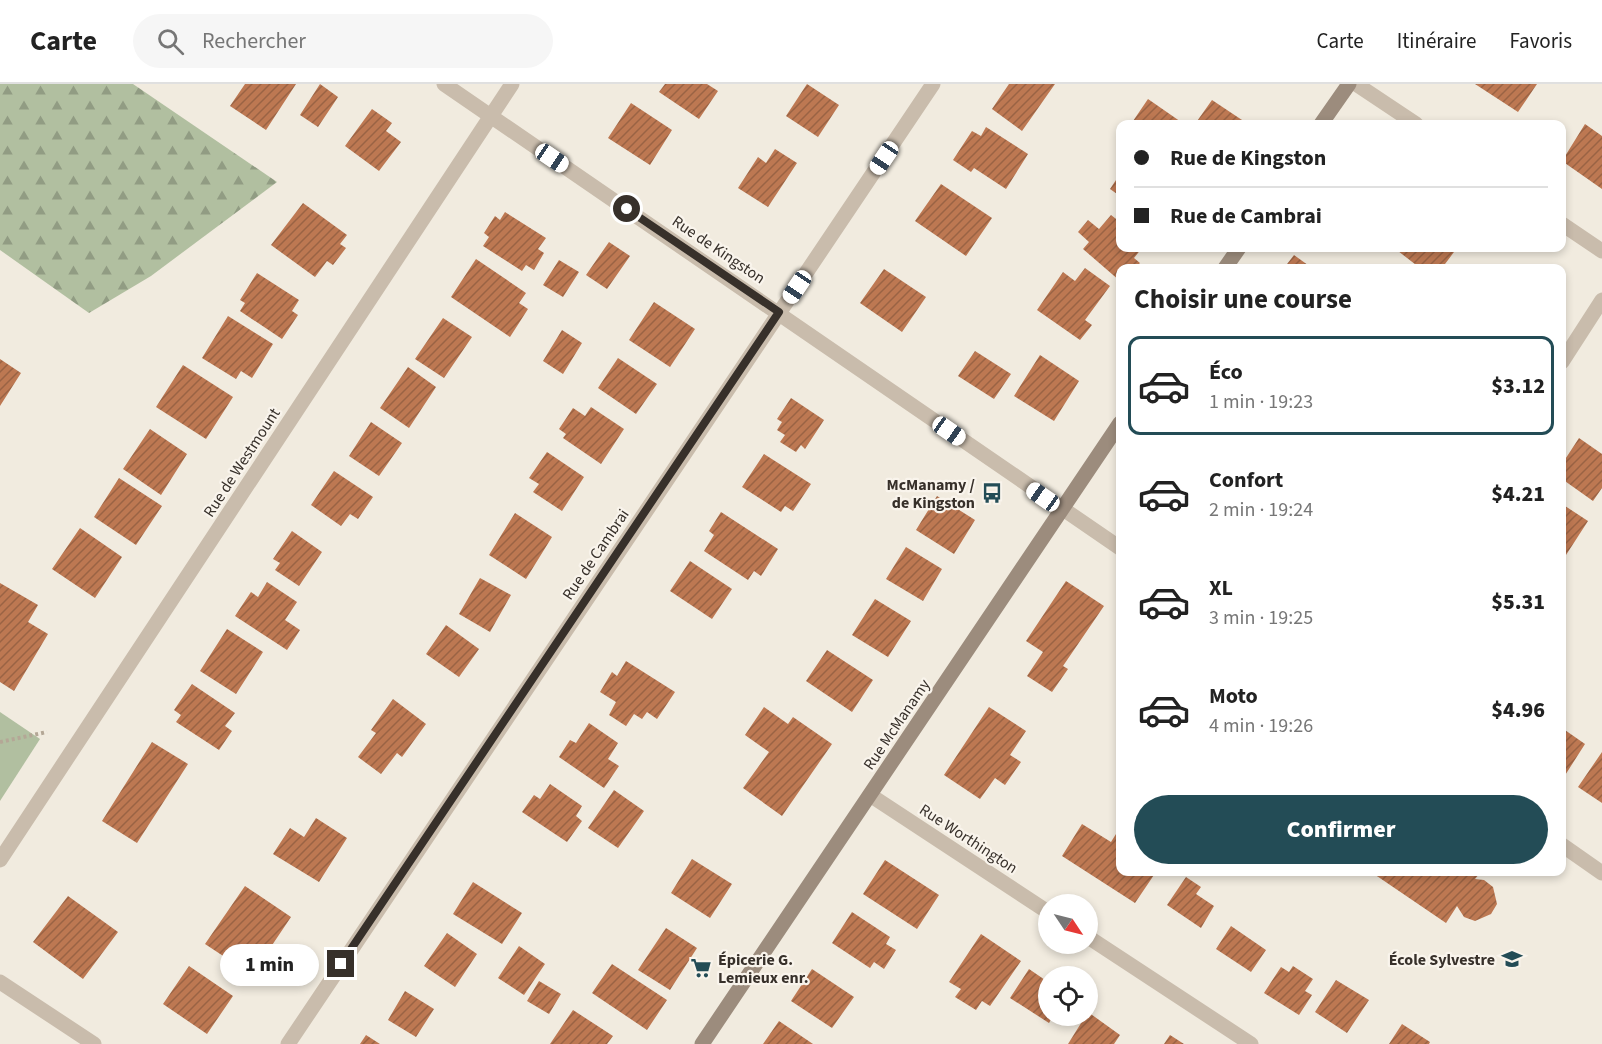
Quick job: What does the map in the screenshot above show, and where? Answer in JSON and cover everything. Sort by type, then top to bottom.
[{"type":"street","name":"Rue de Kingston","points":[[444,84],[1116,545]]},
{"type":"street","name":"Rue de Westmount","points":[[0,860],[512,84]]},
{"type":"street","name":"Rue de Cambrai","points":[[288,1044],[933,84]]},
{"type":"street","points":[[1325,120],[1349,84]]},
{"type":"street","points":[[1356,84],[1410,120]]},
{"type":"street","points":[[1566,227],[1602,251]]},
{"type":"street","points":[[1566,356],[1602,300]]},
{"type":"street","name":"Rue McManamy","points":[[702,1044],[1116,429]]},
{"type":"street","name":"Rue Worthington","points":[[870,795],[1038,905]]},
{"type":"street","points":[[1566,848],[1602,873]]},
{"type":"street","points":[[1098,944],[1251,1044]]},
{"type":"street","points":[[0,982],[94,1044]]},
{"type":"path","points":[[0,742],[47,732]]},
{"type":"green space","points":[[0,84],[133,84],[277,182],[151,276],[89,313],[0,250]]},
{"type":"green space","points":[[0,712],[40,739],[0,801]]},
{"type":"building","points":[[245,84],[296,84],[266,130],[230,106]]},
{"type":"building","points":[[320,84],[338,97],[318,127],[300,115]]},
{"type":"building","points":[[665,84],[707,84],[718,91],[699,119],[659,92]]},
{"type":"building","points":[[807,84],[839,105],[818,137],[786,116]]},
{"type":"building","points":[[1009,84],[1055,84],[1022,131],[992,109]]},
{"type":"building","points":[[1475,84],[1537,84],[1518,112]]},
{"type":"building","points":[[1148,99],[1178,120],[1134,120]]},
{"type":"building","points":[[1212,100],[1242,120],[1198,120]]},
{"type":"building","points":[[631,103],[672,130],[650,165],[608,138]]},
{"type":"building","points":[[372,109],[392,123],[386,131],[401,142],[379,171],[345,146]]},
{"type":"building","points":[[1585,124],[1602,136],[1602,189],[1566,164],[1566,155]]},
{"type":"building","points":[[986,127],[1028,154],[1006,189],[974,168],[971,172],[953,160],[972,131],[981,136]]},
{"type":"building","points":[[775,149],[797,163],[768,207],[738,188],[758,157],[766,163]]},
{"type":"building","points":[[1116,180],[1116,193],[1110,189]]},
{"type":"building","points":[[941,184],[992,218],[966,256],[915,221]]},
{"type":"building","points":[[303,203],[347,235],[340,244],[346,248],[333,265],[327,261],[315,277],[271,245]]},
{"type":"building","points":[[505,212],[546,238],[538,249],[544,253],[534,270],[526,265],[522,271],[483,246],[489,237],[484,233],[495,216],[500,220]]},
{"type":"building","points":[[1111,215],[1116,219],[1116,252],[1139,252],[1134,258],[1140,263],[1116,264],[1116,278],[1083,249],[1089,242],[1078,232],[1088,220],[1099,229]]},
{"type":"building","points":[[609,242],[630,256],[607,289],[586,275]]},
{"type":"building","points":[[1399,252],[1454,252],[1445,264],[1415,264]]},
{"type":"building","points":[[1294,255],[1306,264],[1287,264]]},
{"type":"building","points":[[476,259],[526,293],[519,303],[528,309],[510,337],[451,297]]},
{"type":"building","points":[[559,260],[579,272],[563,297],[543,285]]},
{"type":"building","points":[[1085,268],[1110,286],[1085,320],[1092,325],[1080,340],[1037,310],[1063,272],[1075,281]]},
{"type":"building","points":[[884,269],[926,297],[902,332],[860,303]]},
{"type":"building","points":[[257,273],[299,300],[292,311],[298,315],[282,339],[240,311],[245,303],[240,300]]},
{"type":"building","points":[[654,302],[695,329],[670,367],[629,340]]},
{"type":"building","points":[[228,316],[273,344],[252,378],[241,371],[236,379],[202,358]]},
{"type":"building","points":[[443,318],[472,337],[444,378],[415,359]]},
{"type":"building","points":[[562,330],[582,343],[563,374],[543,361]]},
{"type":"building","points":[[975,351],[1011,374],[994,399],[958,376]]},
{"type":"building","points":[[1040,355],[1079,381],[1054,421],[1014,396]]},
{"type":"building","points":[[618,358],[657,384],[636,414],[598,388]]},
{"type":"building","points":[[0,359],[21,373],[0,406]]},
{"type":"building","points":[[183,365],[233,397],[206,439],[156,407]]},
{"type":"building","points":[[408,367],[436,387],[409,428],[380,408]]},
{"type":"building","points":[[791,398],[824,420],[805,449],[801,445],[796,452],[780,442],[785,435],[777,430],[782,422],[777,419]]},
{"type":"building","points":[[591,407],[624,429],[601,464],[563,438],[566,434],[559,429],[573,408],[585,416]]},
{"type":"building","points":[[371,422],[402,443],[379,476],[349,456]]},
{"type":"building","points":[[150,429],[187,454],[161,495],[123,469]]},
{"type":"building","points":[[1579,438],[1602,454],[1602,488],[1593,501],[1566,482],[1566,458]]},
{"type":"building","points":[[547,452],[584,477],[562,511],[533,492],[539,484],[529,478]]},
{"type":"building","points":[[764,454],[811,484],[793,511],[785,506],[781,512],[742,487]]},
{"type":"building","points":[[334,471],[373,497],[358,519],[350,514],[341,526],[311,505]]},
{"type":"building","points":[[119,478],[162,506],[136,545],[94,517]]},
{"type":"building","points":[[937,496],[975,520],[954,554],[916,530]]},
{"type":"building","points":[[1566,507],[1588,521],[1566,555]]},
{"type":"building","points":[[721,512],[778,549],[761,576],[754,571],[748,580],[704,551],[714,535],[709,531]]},
{"type":"building","points":[[515,513],[552,537],[526,579],[489,555]]},
{"type":"building","points":[[80,528],[122,557],[95,598],[52,569]]},
{"type":"building","points":[[292,531],[322,552],[299,586],[275,570],[280,563],[273,559]]},
{"type":"building","points":[[906,547],[942,569],[923,601],[886,579]]},
{"type":"building","points":[[690,561],[732,589],[712,619],[670,591]]},
{"type":"building","points":[[480,578],[511,595],[490,632],[459,614]]},
{"type":"building","points":[[1066,581],[1104,606],[1063,666],[1068,669],[1052,692],[1027,676],[1043,652],[1026,641]]},
{"type":"building","points":[[267,582],[297,602],[285,620],[300,630],[287,650],[235,616],[251,592],[258,597]]},
{"type":"building","points":[[0,583],[38,605],[28,622],[48,634],[14,691],[0,682]]},
{"type":"building","points":[[875,599],[911,621],[888,657],[852,635]]},
{"type":"building","points":[[446,625],[479,649],[459,677],[426,654]]},
{"type":"building","points":[[227,629],[263,652],[236,694],[200,671]]},
{"type":"building","points":[[827,650],[873,680],[852,712],[806,681]]},
{"type":"building","points":[[626,661],[675,692],[657,719],[647,712],[642,719],[634,714],[626,726],[609,715],[616,702],[600,692],[612,672],[617,676]]},
{"type":"building","points":[[192,684],[235,713],[225,726],[232,731],[219,750],[176,722],[181,715],[174,710]]},
{"type":"building","points":[[393,699],[426,724],[402,757],[397,753],[381,774],[358,757],[376,733],[371,730]]},
{"type":"building","points":[[764,707],[788,724],[793,717],[832,744],[782,816],[743,788],[769,752],[745,735]]},
{"type":"building","points":[[989,707],[1026,731],[1010,755],[1021,762],[1005,785],[995,778],[980,799],[944,775]]},
{"type":"building","points":[[589,723],[618,743],[608,759],[619,766],[604,788],[559,757],[570,740],[576,743]]},
{"type":"building","points":[[1566,731],[1585,744],[1566,774]]},
{"type":"building","points":[[152,742],[188,764],[137,843],[102,821]]},
{"type":"building","points":[[1602,752],[1602,803],[1578,787]]},
{"type":"building","points":[[550,784],[582,806],[576,816],[582,821],[567,842],[522,812],[534,795],[540,799]]},
{"type":"building","points":[[614,790],[644,811],[618,848],[588,828]]},
{"type":"building","points":[[316,818],[347,838],[319,882],[273,854],[290,828],[304,837]]},
{"type":"building","points":[[1082,824],[1111,842],[1116,834],[1116,876],[1153,876],[1135,903],[1062,856]]},
{"type":"building","points":[[692,859],[732,884],[710,918],[671,893]]},
{"type":"building","points":[[885,860],[939,895],[917,929],[863,894]]},
{"type":"building","points":[[1377,876],[1478,876],[1475,879],[1484,880],[1493,887],[1497,904],[1491,914],[1475,921],[1464,917],[1457,906],[1446,923]]},
{"type":"building","points":[[1186,877],[1201,887],[1196,894],[1214,906],[1201,928],[1167,905]]},
{"type":"building","points":[[473,882],[522,913],[502,944],[453,914]]},
{"type":"building","points":[[245,886],[291,917],[252,975],[205,944]]},
{"type":"building","points":[[68,896],[118,932],[83,979],[33,942]]},
{"type":"building","points":[[852,912],[890,937],[886,944],[896,950],[884,969],[874,962],[870,968],[832,943]]},
{"type":"building","points":[[1231,926],[1266,950],[1251,972],[1216,949]]},
{"type":"building","points":[[666,928],[697,948],[670,990],[638,970]]},
{"type":"building","points":[[447,933],[477,954],[455,987],[424,966]]},
{"type":"building","points":[[981,934],[1021,961],[990,1006],[982,1001],[976,1010],[955,997],[961,989],[949,982]]},
{"type":"building","points":[[519,946],[545,964],[524,995],[498,978]]},
{"type":"building","points":[[612,964],[667,1000],[647,1030],[592,993]]},
{"type":"building","points":[[189,966],[233,996],[207,1034],[163,1004]]},
{"type":"building","points":[[1293,966],[1313,979],[1305,991],[1312,995],[1299,1015],[1264,993],[1281,967],[1289,972]]},
{"type":"building","points":[[812,969],[854,997],[832,1028],[791,1001]]},
{"type":"building","points":[[1029,969],[1038,975],[1038,1016],[1010,998]]},
{"type":"building","points":[[1336,980],[1369,1000],[1347,1033],[1315,1012]]},
{"type":"building","points":[[539,981],[561,994],[549,1014],[527,1001]]},
{"type":"building","points":[[405,991],[434,1009],[416,1037],[388,1020]]},
{"type":"building","points":[[573,1010],[613,1036],[607,1044],[550,1044]]},
{"type":"building","points":[[1098,1019],[1120,1035],[1114,1044],[1068,1044],[1079,1026],[1098,1026]]},
{"type":"building","points":[[779,1021],[813,1044],[763,1044]]},
{"type":"building","points":[[1402,1024],[1430,1042],[1429,1044],[1389,1044]]},
{"type":"building","points":[[366,1035],[380,1044],[360,1044]]},
{"type":"building","points":[[1170,1035],[1184,1044],[1164,1044]]},
{"type":"place","name":"McManamy / de Kingston","points":[[992,493]]},
{"type":"place","name":"École Sylvestre","points":[[1512,959]]},
{"type":"place","name":"Épicerie G. Lemieux enr.","points":[[701,968]]},
{"type":"route","points":[[341,964],[779,312],[627,209]]}]
